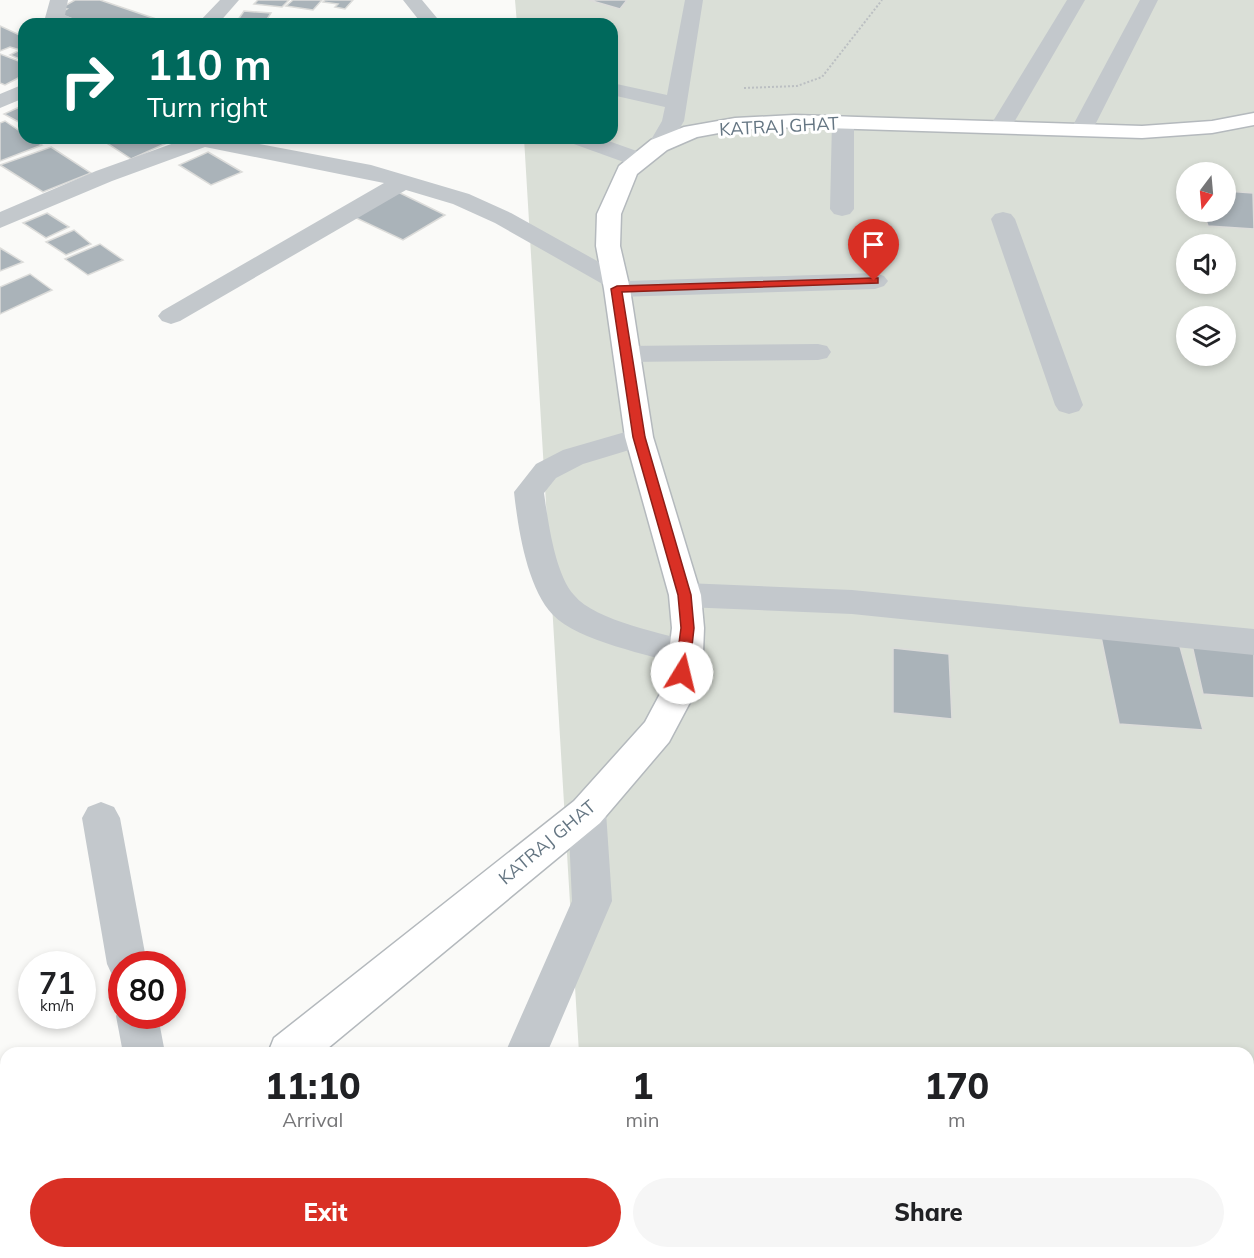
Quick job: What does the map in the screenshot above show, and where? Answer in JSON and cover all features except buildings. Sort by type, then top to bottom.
[{"type":"highway","name":"KATRAJ GHAT","points":[[296,1047],[587,812],[657,732],[678,693],[686,653],[688,628],[685,595],[639,437],[608,246],[609,214],[627,171],[650,153],[692,132],[735,124],[794,121],[1142,132],[1212,127],[1254,119]]},
{"type":"street","points":[[55,18],[59,0]]},
{"type":"street","points":[[208,18],[230,0]]},
{"type":"street","points":[[412,0],[427,18]]},
{"type":"street","points":[[607,144],[650,153],[673,121],[694,0]]},
{"type":"street","points":[[1001,126],[1076,0]]},
{"type":"street","points":[[1082,129],[1149,0]]},
{"type":"street","points":[[618,90],[676,103]]},
{"type":"street","points":[[0,102],[18,93]]},
{"type":"street","points":[[842,209],[843,122]]},
{"type":"street","points":[[0,221],[104,176],[189,144]]},
{"type":"street","points":[[249,144],[287,148],[461,199],[503,218],[616,285],[874,281]]},
{"type":"street","points":[[171,316],[404,181]]},
{"type":"street","points":[[1003,219],[1069,405]]},
{"type":"street","points":[[626,354],[818,352]]},
{"type":"street","points":[[639,437],[573,458],[546,471],[529,492],[532,517],[554,591],[564,607],[601,628],[686,653]]},
{"type":"street","points":[[685,595],[852,602],[1254,642]]},
{"type":"street","points":[[528,1047],[592,901],[587,812]]},
{"type":"street","points":[[101,818],[126,951]]},
{"type":"street","points":[[139,1029],[143,1047]]},
{"type":"path","points":[[744,88],[797,86],[812,83],[822,77],[882,0]]},
{"type":"shaded area","points":[[515,0],[1254,0],[1254,1047],[579,1047],[524,144],[618,144],[618,18],[516,18]]},
{"type":"route","points":[[682,673],[688,628],[685,595],[639,437],[630,389],[617,289],[874,281]]}]
